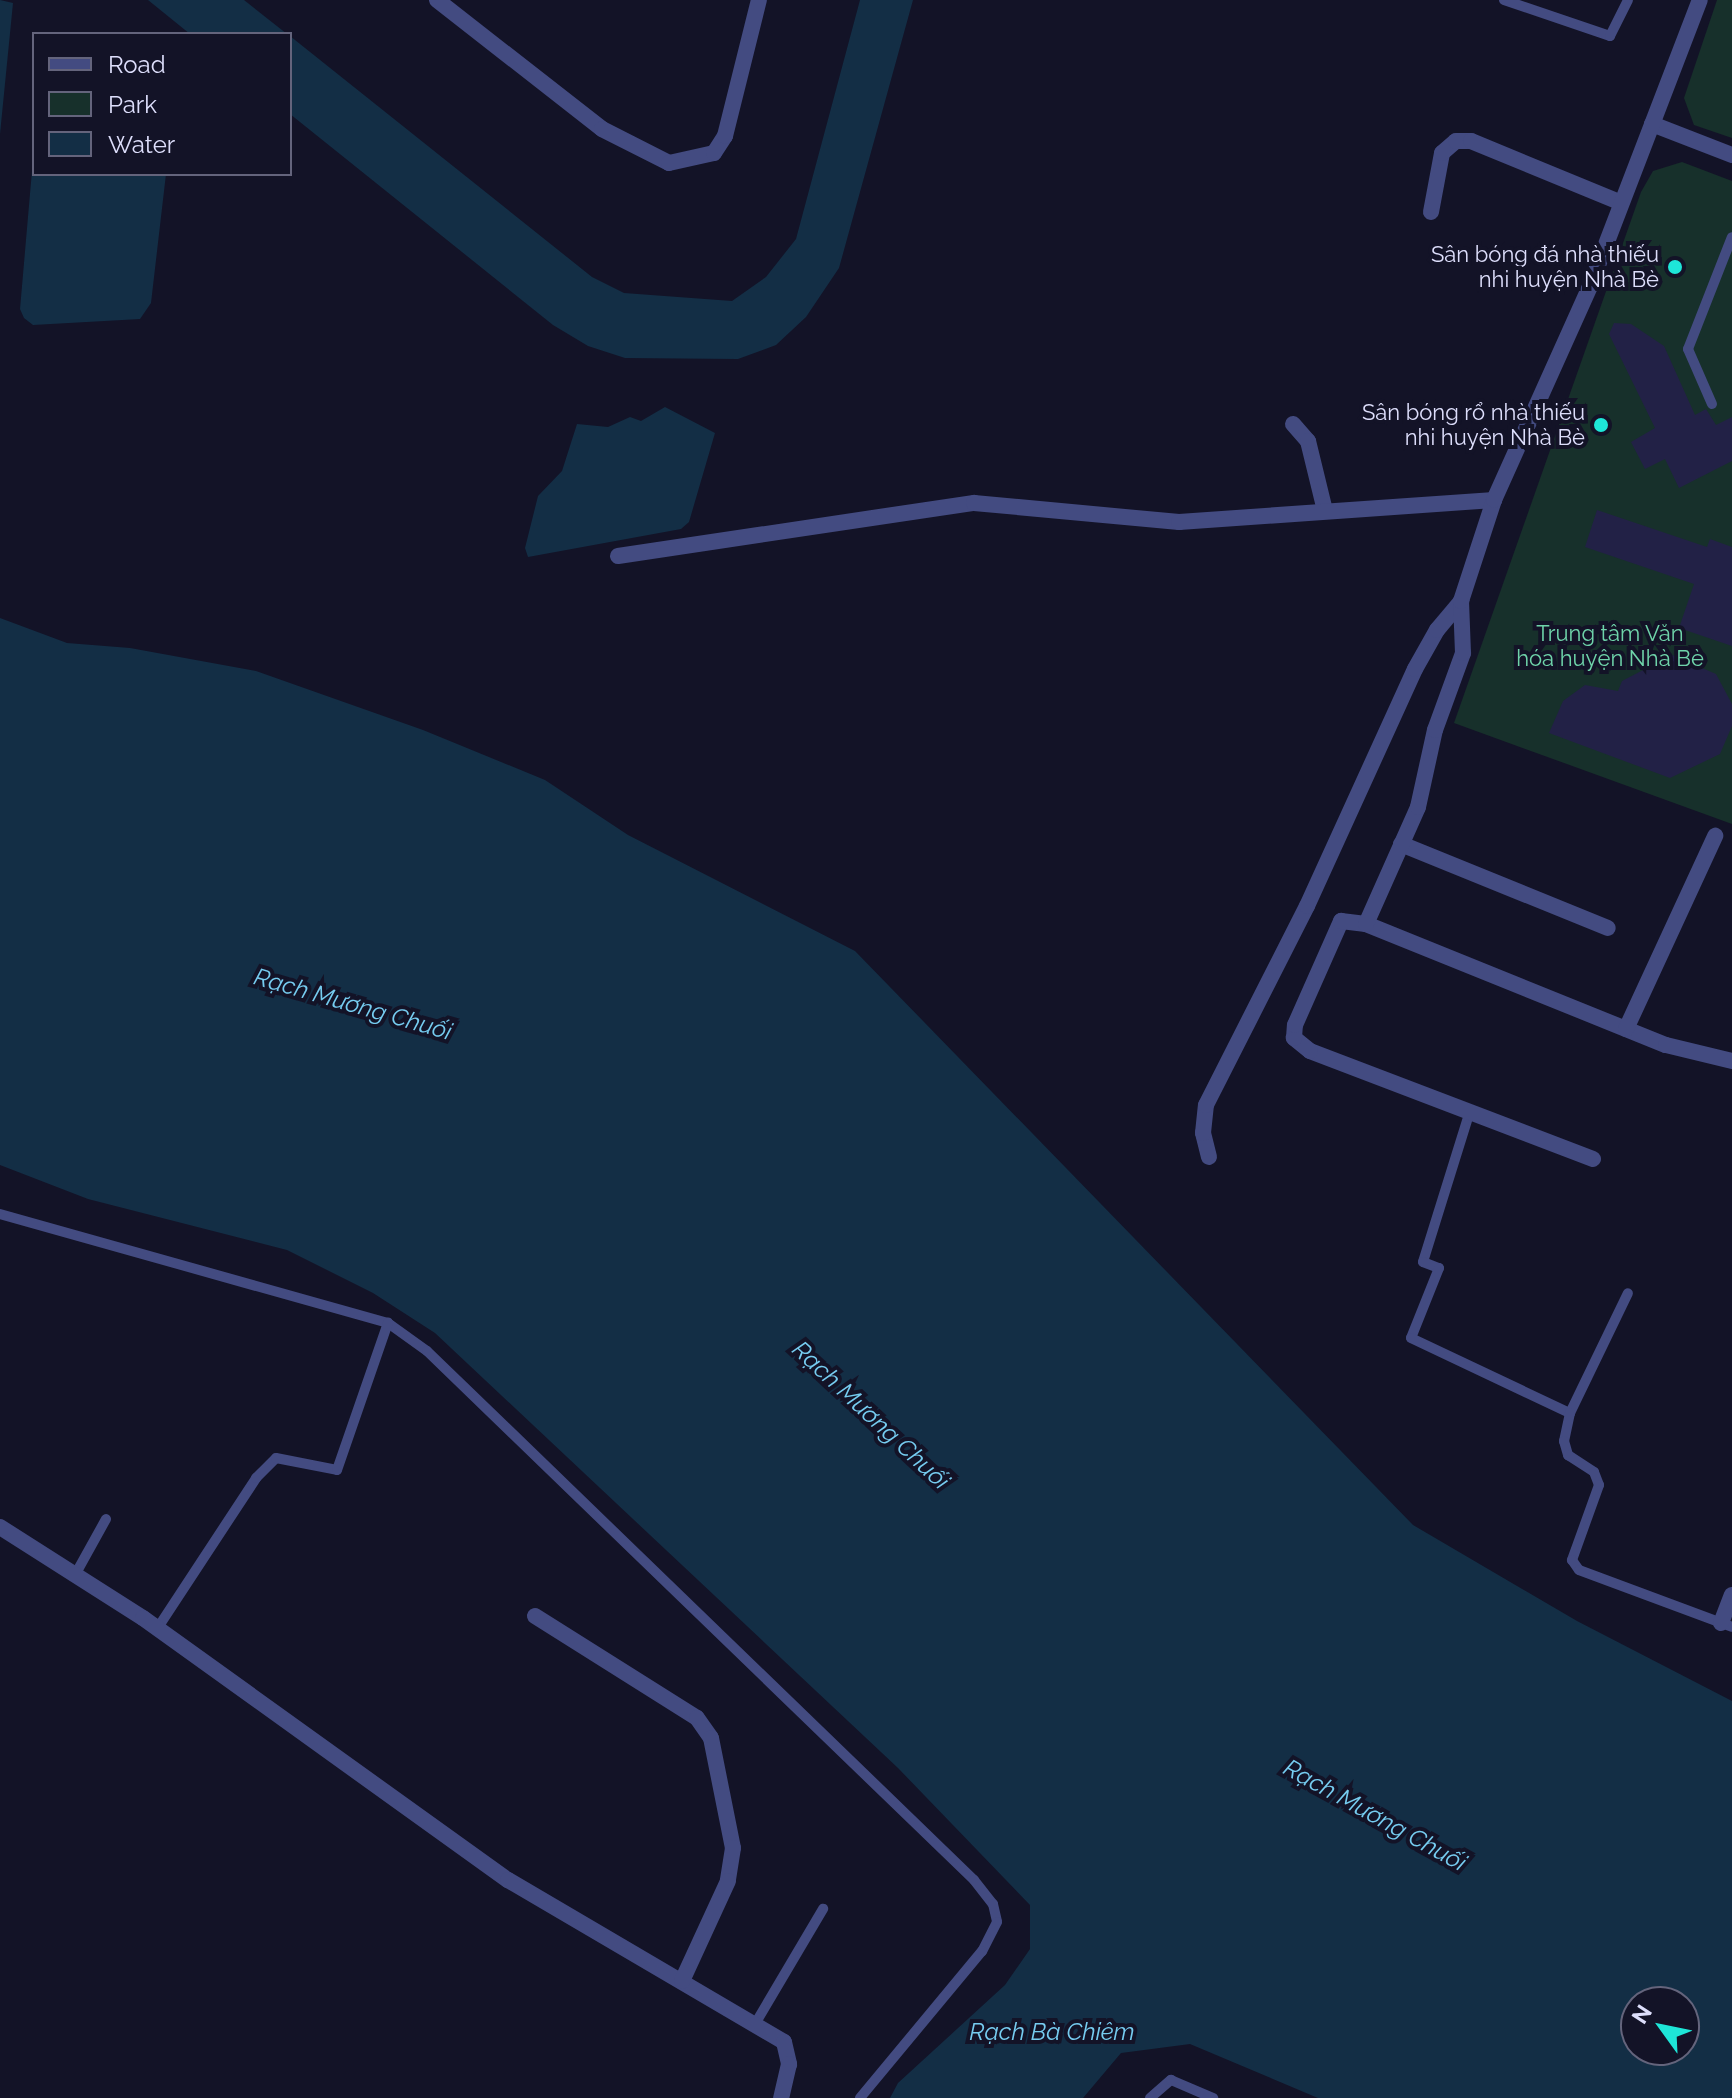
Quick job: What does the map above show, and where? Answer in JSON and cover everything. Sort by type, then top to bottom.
[{"type":"street","points":[[437,0],[602,129],[669,163],[714,153],[725,136],[759,0]]},
{"type":"street","points":[[1366,924],[1418,807],[1435,730],[1463,653],[1461,601],[1494,500],[1590,286],[1619,202],[1700,0]]},
{"type":"street","points":[[1652,124],[1732,155]]},
{"type":"street","points":[[1431,212],[1442,153],[1456,141],[1471,141],[1619,202]]},
{"type":"street","points":[[1293,424],[1308,441],[1325,511]]},
{"type":"street","points":[[618,556],[974,503],[1179,522],[1494,500]]},
{"type":"street","points":[[1209,1157],[1203,1133],[1206,1105],[1307,906],[1415,669],[1437,630],[1461,601]]},
{"type":"street","points":[[1626,1029],[1715,836]]},
{"type":"street","points":[[1401,844],[1608,928]]},
{"type":"street","points":[[1593,1159],[1310,1051],[1294,1038],[1341,921],[1366,924],[1666,1045],[1732,1061]]},
{"type":"street","points":[[0,1527],[157,1629],[508,1880],[784,2042],[789,2064],[781,2098]]},
{"type":"street","points":[[1726,1625],[1732,1595]]},
{"type":"street","points":[[535,1616],[697,1718],[711,1738],[733,1848],[728,1881],[682,1981]]},
{"type":"lane","points":[[1510,1],[1610,36],[1628,0]]},
{"type":"lane","points":[[1712,404],[1688,349],[1732,237]]},
{"type":"lane","points":[[1470,1111],[1423,1262],[1439,1268],[1411,1338],[1570,1413]]},
{"type":"lane","points":[[0,1214],[388,1323],[427,1351],[864,1770],[993,1904],[997,1922],[982,1951],[860,2098]]},
{"type":"lane","points":[[1628,1293],[1570,1413],[1564,1441],[1568,1455],[1594,1472],[1599,1485],[1572,1560],[1579,1570],[1726,1625]]},
{"type":"lane","points":[[157,1629],[256,1478],[276,1458],[337,1470],[388,1323]]},
{"type":"lane","points":[[75,1575],[106,1519]]},
{"type":"lane","points":[[755,2024],[823,1909]]},
{"type":"lane","points":[[1150,2098],[1171,2080],[1213,2098]]},
{"type":"green space","points":[[1717,0],[1732,0],[1732,138],[1694,125],[1684,98]]},
{"type":"green space","name":"Trung tâm Văn hóa huyện Nhà Bè","points":[[1682,162],[1732,181],[1732,824],[1454,723],[1641,192],[1653,171]]},
{"type":"water","points":[[0,0],[13,3],[0,134]]},
{"type":"water","points":[[148,0],[244,0],[284,32],[188,32]]},
{"type":"water","points":[[860,0],[913,0],[839,268],[806,317],[776,345],[738,359],[625,358],[588,346],[553,325],[292,116],[292,38],[592,277],[624,293],[732,301],[766,277],[796,239]]},
{"type":"water","points":[[32,171],[32,176],[166,176],[151,303],[140,319],[33,325],[24,318],[20,309]]},
{"type":"water","points":[[665,407],[715,433],[689,522],[681,529],[528,557],[525,548],[538,496],[562,471],[577,424],[608,427],[630,417],[641,421]]},
{"type":"water","points":[[0,618],[67,643],[130,648],[256,671],[423,730],[545,780],[628,835],[855,951],[1413,1525],[1577,1621],[1732,1701],[1732,2098],[1318,2098],[1190,2044],[1121,2053],[1083,2098],[890,2098],[898,2083],[1005,1985],[1030,1949],[1030,1905],[898,1768],[435,1333],[373,1293],[287,1250],[88,1199],[0,1165]]},
{"type":"building","points":[[1614,323],[1631,324],[1664,346],[1695,415],[1706,409],[1716,425],[1732,417],[1732,461],[1679,488],[1665,459],[1645,469],[1631,442],[1655,428],[1609,334]]},
{"type":"building","points":[[1597,510],[1707,547],[1710,539],[1732,547],[1732,646],[1679,628],[1694,584],[1585,547]]},
{"type":"building","name":"Trung tâm Văn hóa huyện Nhà Bè","points":[[1672,655],[1716,674],[1732,704],[1732,726],[1720,754],[1670,778],[1549,733],[1563,701],[1585,685],[1618,691],[1622,681]]},
{"type":"place","name":"Sân bóng đá nhà thiếu nhi huyện Nhà Bè","points":[[1675,267]]},
{"type":"place","name":"Sân bóng rổ nhà thiếu nhi huyện Nhà Bè","points":[[1601,425]]},
{"type":"water label","name":"Rạch Mương Chuối","points":[[353,1004]]},
{"type":"water label","name":"Rạch Mương Chuối","points":[[871,1415]]},
{"type":"water label","name":"Rạch Mương Chuối","points":[[1375,1815]]},
{"type":"water label","name":"Rạch Bà Chiêm","points":[[1052,2032]]}]
